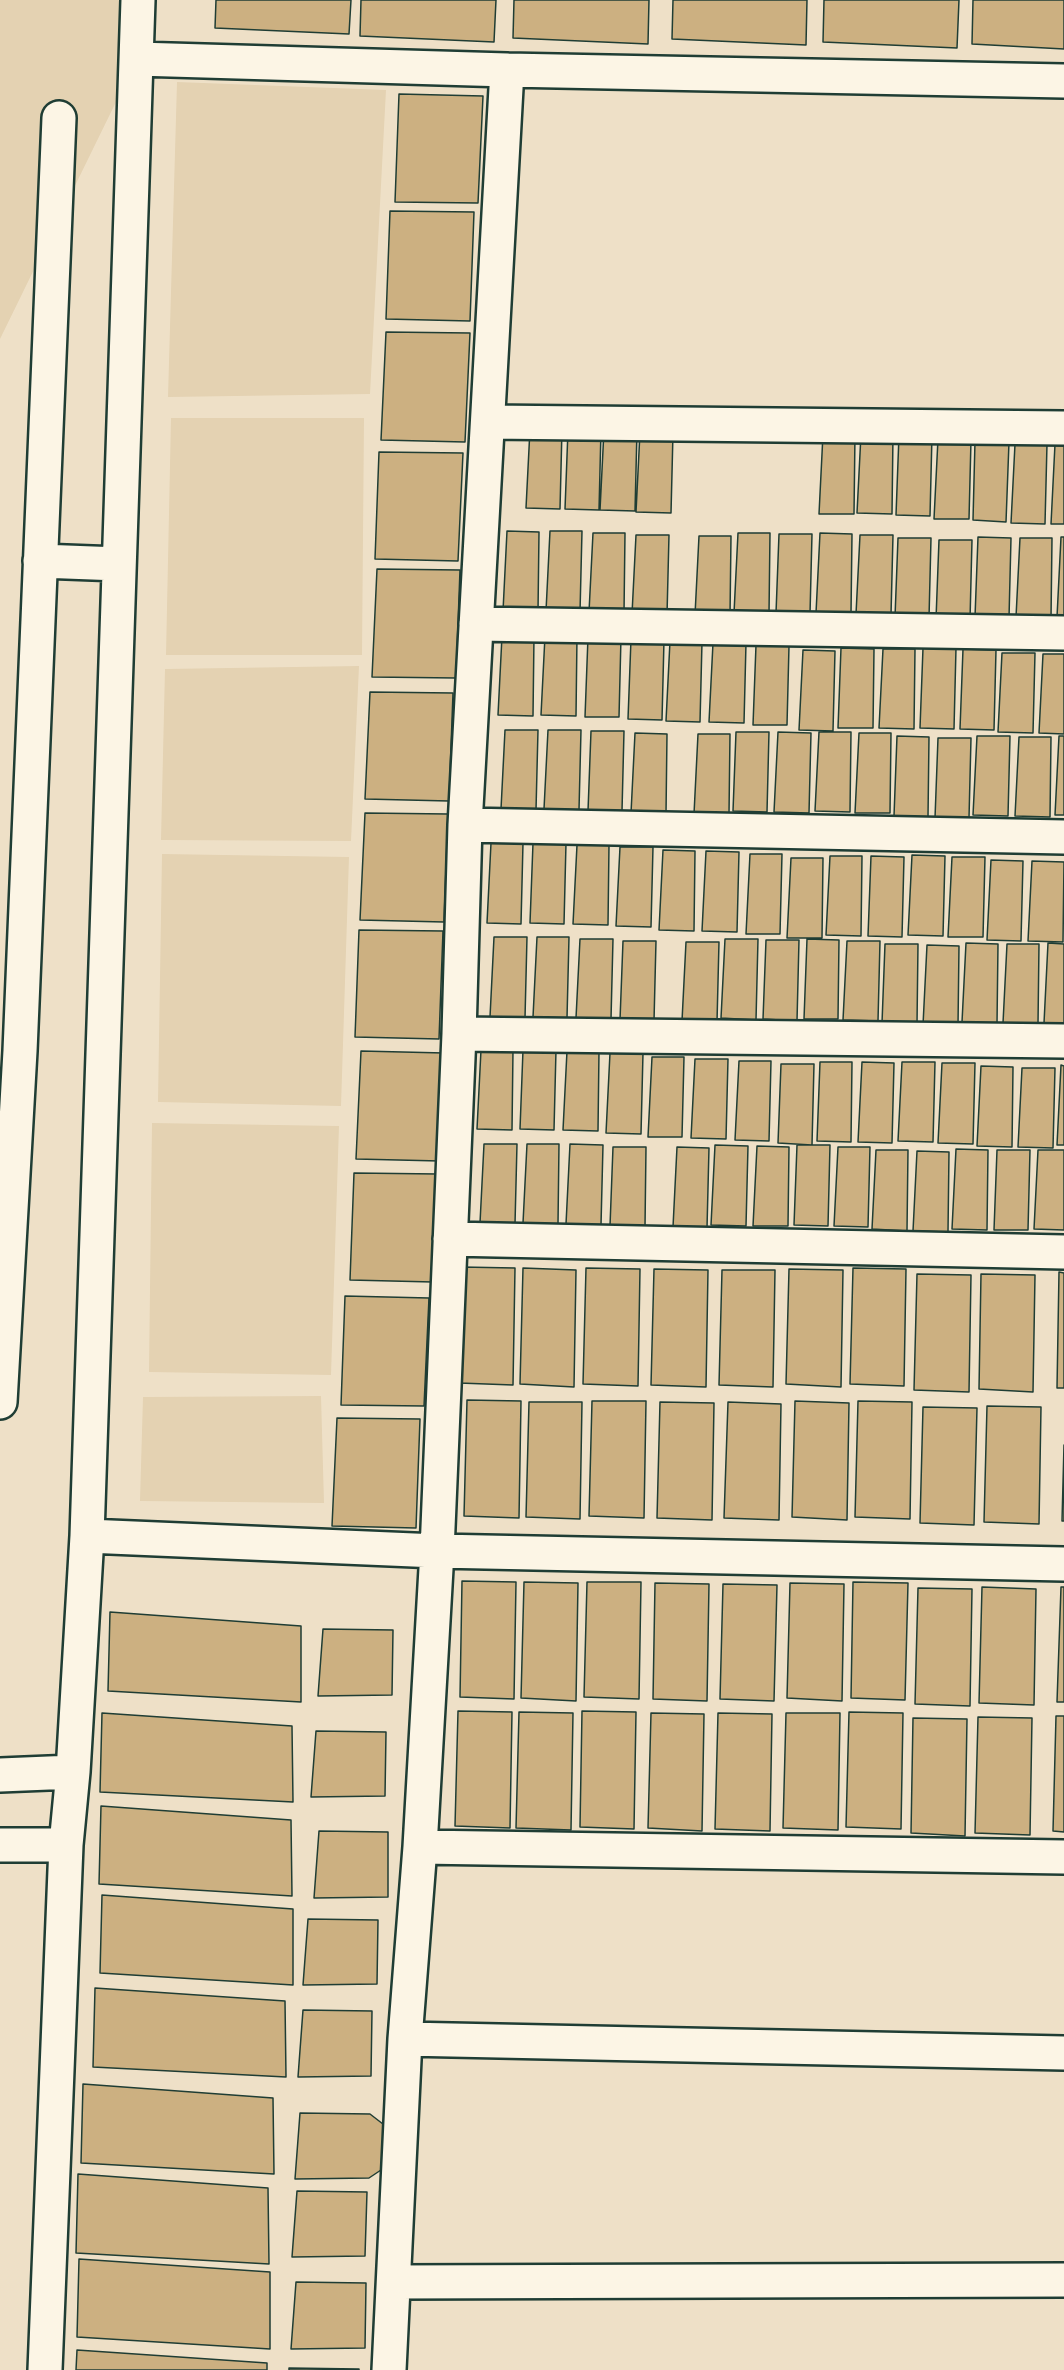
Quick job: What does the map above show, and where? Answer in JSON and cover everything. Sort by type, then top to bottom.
[{"type":"street","points":[[45,2370],[66,1845],[73,1772],[87,1536],[138,0]]},
{"type":"street","points":[[137,59],[507,70],[1064,81]]},
{"type":"street","points":[[389,2370],[405,2039],[420,1847],[437,1551],[459,1034],[465,825],[507,70]]},
{"type":"street","points":[[0,1402],[20,1051],[59,118]]},
{"type":"street","points":[[488,422],[1064,428]]},
{"type":"street","points":[[40,561],[119,564]]},
{"type":"street","points":[[476,624],[1064,633]]},
{"type":"street","points":[[465,825],[1064,837]]},
{"type":"street","points":[[459,1034],[1064,1041]]},
{"type":"street","points":[[450,1239],[1064,1252]]},
{"type":"street","points":[[87,1536],[437,1551],[1064,1564]]},
{"type":"street","points":[[0,1775],[73,1772]]},
{"type":"street","points":[[0,1845],[66,1845]]},
{"type":"street","points":[[420,1847],[1064,1857]]},
{"type":"street","points":[[405,2039],[1064,2053]]},
{"type":"street","points":[[394,2282],[1064,2280]]},
{"type":"shaded area","points":[[0,0],[137,0],[137,59],[0,339]]},
{"type":"shaded area","points":[[177,82],[386,90],[370,394],[168,397]]},
{"type":"shaded area","points":[[171,418],[364,418],[362,655],[166,655]]},
{"type":"shaded area","points":[[359,666],[351,841],[161,840],[165,669]]},
{"type":"shaded area","points":[[162,854],[349,857],[341,1106],[158,1102]]},
{"type":"shaded area","points":[[152,1123],[339,1126],[331,1375],[149,1372]]},
{"type":"shaded area","points":[[321,1396],[324,1503],[140,1501],[143,1397]]},
{"type":"building","points":[[216,0],[351,0],[349,34],[215,28]]},
{"type":"building","points":[[361,0],[496,0],[494,42],[360,36]]},
{"type":"building","points":[[514,0],[649,0],[648,44],[513,38]]},
{"type":"building","points":[[673,0],[807,0],[806,45],[672,39]]},
{"type":"building","points":[[824,0],[959,0],[957,48],[823,42]]},
{"type":"building","points":[[973,0],[1064,0],[1064,49],[972,44]]},
{"type":"building","points":[[399,94],[483,96],[478,203],[395,202]]},
{"type":"building","points":[[390,211],[474,212],[470,321],[386,319]]},
{"type":"building","points":[[386,332],[470,333],[465,442],[381,440]]},
{"type":"building","points":[[530,429],[562,429],[560,509],[526,508]]},
{"type":"building","points":[[568,430],[601,430],[599,510],[565,509]]},
{"type":"building","points":[[604,430],[637,430],[635,511],[600,510]]},
{"type":"building","points":[[640,432],[673,433],[671,513],[636,512]]},
{"type":"building","points":[[823,434],[855,434],[854,514],[819,514]]},
{"type":"building","points":[[861,434],[893,434],[892,514],[857,513]]},
{"type":"building","points":[[899,435],[932,435],[930,516],[896,515]]},
{"type":"building","points":[[938,439],[971,440],[969,519],[934,519]]},
{"type":"building","points":[[975,441],[1009,442],[1006,522],[973,520]]},
{"type":"building","points":[[1015,444],[1047,444],[1045,524],[1011,523]]},
{"type":"building","points":[[1055,444],[1064,444],[1064,524],[1051,524]]},
{"type":"building","points":[[379,452],[463,453],[458,561],[375,559]]},
{"type":"building","points":[[507,531],[539,532],[538,612],[503,611]]},
{"type":"building","points":[[550,531],[582,531],[580,612],[546,611]]},
{"type":"building","points":[[593,533],[625,533],[624,613],[589,612]]},
{"type":"building","points":[[738,533],[770,533],[769,614],[734,613]]},
{"type":"building","points":[[820,533],[852,534],[851,614],[816,613]]},
{"type":"building","points":[[779,534],[812,534],[810,614],[776,613]]},
{"type":"building","points":[[636,535],[669,535],[667,615],[632,614]]},
{"type":"building","points":[[860,535],[893,535],[891,615],[856,614]]},
{"type":"building","points":[[699,536],[731,536],[730,616],[695,615]]},
{"type":"building","points":[[978,537],[1011,538],[1009,618],[975,617]]},
{"type":"building","points":[[1061,537],[1064,537],[1064,617],[1057,617]]},
{"type":"building","points":[[898,538],[931,538],[929,618],[895,617]]},
{"type":"building","points":[[1020,538],[1052,538],[1051,619],[1016,617]]},
{"type":"building","points":[[939,540],[972,540],[970,620],[936,619]]},
{"type":"building","points":[[377,569],[460,570],[456,678],[372,677]]},
{"type":"building","points":[[502,636],[534,636],[533,716],[498,715]]},
{"type":"building","points":[[545,636],[577,636],[576,716],[541,715]]},
{"type":"building","points":[[588,637],[621,637],[619,717],[585,717]]},
{"type":"building","points":[[631,639],[664,640],[662,720],[628,719]]},
{"type":"building","points":[[670,641],[702,642],[700,722],[666,721]]},
{"type":"building","points":[[713,643],[746,643],[744,723],[709,722]]},
{"type":"building","points":[[756,645],[789,646],[787,725],[753,725]]},
{"type":"building","points":[[841,648],[874,649],[873,728],[838,728]]},
{"type":"building","points":[[923,648],[956,648],[954,729],[920,728]]},
{"type":"building","points":[[883,649],[915,649],[914,729],[879,728]]},
{"type":"building","points":[[963,649],[996,650],[994,730],[960,729]]},
{"type":"building","points":[[803,650],[835,651],[833,731],[799,730]]},
{"type":"building","points":[[1002,653],[1035,653],[1033,733],[998,732]]},
{"type":"building","points":[[1043,654],[1064,654],[1064,734],[1039,733]]},
{"type":"building","points":[[370,692],[453,693],[449,801],[365,799]]},
{"type":"building","points":[[505,730],[538,730],[536,810],[501,809]]},
{"type":"building","points":[[548,730],[581,730],[579,810],[544,809]]},
{"type":"building","points":[[591,731],[624,731],[622,811],[588,811]]},
{"type":"building","points":[[736,732],[769,732],[767,812],[733,811]]},
{"type":"building","points":[[778,732],[811,733],[809,813],[774,812]]},
{"type":"building","points":[[819,732],[851,732],[850,812],[815,811]]},
{"type":"building","points":[[635,733],[667,734],[666,814],[631,813]]},
{"type":"building","points":[[859,733],[891,733],[890,813],[855,813]]},
{"type":"building","points":[[698,734],[730,734],[729,814],[694,814]]},
{"type":"building","points":[[897,736],[929,737],[928,817],[894,816]]},
{"type":"building","points":[[977,736],[1010,736],[1008,816],[973,815]]},
{"type":"building","points":[[1059,736],[1064,736],[1064,815],[1055,815]]},
{"type":"building","points":[[1019,737],[1051,737],[1050,817],[1015,816]]},
{"type":"building","points":[[938,738],[971,738],[969,818],[935,818]]},
{"type":"building","points":[[365,813],[448,814],[444,922],[360,920]]},
{"type":"building","points":[[491,843],[523,843],[521,924],[487,923]]},
{"type":"building","points":[[533,843],[566,843],[564,924],[530,923]]},
{"type":"building","points":[[577,845],[609,845],[608,925],[573,924]]},
{"type":"building","points":[[620,847],[653,847],[651,927],[616,926]]},
{"type":"building","points":[[663,850],[695,851],[694,931],[659,930]]},
{"type":"building","points":[[706,851],[739,852],[737,932],[702,931]]},
{"type":"building","points":[[750,854],[782,854],[780,934],[746,934]]},
{"type":"building","points":[[912,855],[945,856],[943,936],[908,935]]},
{"type":"building","points":[[830,856],[862,856],[861,936],[826,935]]},
{"type":"building","points":[[871,856],[904,857],[902,937],[868,936]]},
{"type":"building","points":[[952,857],[985,857],[983,937],[948,937]]},
{"type":"building","points":[[791,858],[823,858],[822,938],[787,938]]},
{"type":"building","points":[[991,860],[1023,861],[1021,941],[987,940]]},
{"type":"building","points":[[1032,861],[1064,862],[1063,942],[1028,941]]},
{"type":"building","points":[[359,930],[443,931],[439,1039],[355,1037]]},
{"type":"building","points":[[494,937],[527,937],[525,1018],[490,1017]]},
{"type":"building","points":[[537,937],[569,937],[567,1018],[533,1017]]},
{"type":"building","points":[[580,939],[613,939],[611,1019],[576,1018]]},
{"type":"building","points":[[725,939],[758,939],[756,1020],[721,1018]]},
{"type":"building","points":[[807,939],[839,940],[838,1019],[804,1019]]},
{"type":"building","points":[[766,940],[799,940],[797,1021],[763,1019]]},
{"type":"building","points":[[623,941],[656,941],[654,1021],[620,1020]]},
{"type":"building","points":[[847,941],[880,941],[878,1021],[843,1020]]},
{"type":"building","points":[[686,942],[719,942],[717,1022],[682,1021]]},
{"type":"building","points":[[966,943],[998,944],[997,1024],[962,1022]]},
{"type":"building","points":[[1048,943],[1064,944],[1064,1023],[1044,1023]]},
{"type":"building","points":[[885,944],[918,944],[917,1024],[882,1023]]},
{"type":"building","points":[[1007,944],[1039,944],[1038,1024],[1003,1023]]},
{"type":"building","points":[[927,945],[959,946],[958,1026],[923,1025]]},
{"type":"building","points":[[481,1050],[513,1050],[512,1130],[477,1129]]},
{"type":"building","points":[[523,1050],[556,1050],[554,1130],[520,1129]]},
{"type":"building","points":[[361,1051],[444,1053],[440,1161],[356,1159]]},
{"type":"building","points":[[567,1051],[599,1051],[598,1131],[563,1130]]},
{"type":"building","points":[[610,1053],[643,1053],[641,1134],[606,1133]]},
{"type":"building","points":[[652,1057],[684,1057],[682,1137],[648,1137]]},
{"type":"building","points":[[695,1059],[728,1059],[726,1139],[691,1138]]},
{"type":"building","points":[[739,1061],[771,1061],[769,1141],[735,1140]]},
{"type":"building","points":[[820,1062],[852,1062],[851,1142],[817,1141]]},
{"type":"building","points":[[862,1062],[894,1063],[892,1143],[858,1142]]},
{"type":"building","points":[[902,1062],[935,1062],[933,1142],[898,1141]]},
{"type":"building","points":[[942,1063],[975,1063],[973,1144],[938,1143]]},
{"type":"building","points":[[781,1064],[814,1064],[812,1145],[778,1143]]},
{"type":"building","points":[[1061,1065],[1064,1066],[1064,1145],[1057,1145]]},
{"type":"building","points":[[981,1066],[1013,1067],[1012,1147],[977,1146]]},
{"type":"building","points":[[1022,1068],[1055,1068],[1053,1148],[1018,1147]]},
{"type":"building","points":[[484,1144],[517,1144],[515,1224],[480,1223]]},
{"type":"building","points":[[527,1144],[559,1144],[558,1224],[523,1223]]},
{"type":"building","points":[[570,1144],[603,1145],[601,1225],[566,1224]]},
{"type":"building","points":[[715,1145],[748,1146],[746,1226],[711,1225]]},
{"type":"building","points":[[797,1145],[830,1145],[828,1226],[794,1225]]},
{"type":"building","points":[[757,1146],[789,1147],[788,1226],[753,1226]]},
{"type":"building","points":[[613,1147],[646,1147],[645,1227],[610,1226]]},
{"type":"building","points":[[677,1147],[709,1148],[707,1228],[673,1227]]},
{"type":"building","points":[[838,1147],[870,1147],[868,1227],[834,1226]]},
{"type":"building","points":[[956,1149],[988,1150],[987,1230],[952,1229]]},
{"type":"building","points":[[876,1150],[908,1150],[907,1231],[872,1229]]},
{"type":"building","points":[[997,1150],[1030,1150],[1028,1230],[994,1230]]},
{"type":"building","points":[[1038,1150],[1064,1150],[1064,1230],[1034,1229]]},
{"type":"building","points":[[917,1151],[949,1152],[948,1232],[913,1231]]},
{"type":"building","points":[[354,1173],[438,1174],[433,1282],[350,1280]]},
{"type":"building","points":[[461,1267],[515,1268],[513,1385],[459,1383]]},
{"type":"building","points":[[523,1268],[576,1270],[574,1387],[520,1384]]},
{"type":"building","points":[[586,1268],[640,1269],[638,1386],[583,1384]]},
{"type":"building","points":[[853,1268],[906,1269],[904,1386],[850,1384]]},
{"type":"building","points":[[654,1269],[708,1270],[706,1387],[651,1385]]},
{"type":"building","points":[[789,1269],[843,1270],[841,1387],[786,1384]]},
{"type":"building","points":[[722,1270],[775,1270],[773,1387],[719,1385]]},
{"type":"building","points":[[1059,1272],[1064,1273],[1064,1388],[1057,1388]]},
{"type":"building","points":[[917,1274],[971,1275],[969,1392],[914,1390]]},
{"type":"building","points":[[981,1274],[1035,1275],[1033,1392],[979,1389]]},
{"type":"building","points":[[345,1296],[429,1298],[424,1406],[341,1405]]},
{"type":"building","points":[[467,1400],[521,1401],[519,1518],[464,1516]]},
{"type":"building","points":[[592,1401],[646,1401],[644,1518],[589,1516]]},
{"type":"building","points":[[795,1401],[849,1403],[847,1520],[792,1517]]},
{"type":"building","points":[[858,1401],[912,1402],[910,1519],[855,1517]]},
{"type":"building","points":[[529,1402],[582,1402],[580,1519],[526,1517]]},
{"type":"building","points":[[660,1402],[714,1403],[712,1520],[657,1518]]},
{"type":"building","points":[[728,1402],[781,1404],[779,1520],[724,1518]]},
{"type":"building","points":[[987,1406],[1041,1407],[1039,1524],[984,1522]]},
{"type":"building","points":[[923,1407],[977,1408],[974,1525],[920,1523]]},
{"type":"building","points":[[337,1418],[420,1419],[416,1528],[332,1526]]},
{"type":"building","points":[[1064,1445],[1064,1521],[1062,1521]]},
{"type":"building","points":[[462,1581],[516,1582],[514,1699],[460,1697]]},
{"type":"building","points":[[524,1582],[578,1583],[576,1701],[521,1698]]},
{"type":"building","points":[[587,1582],[641,1582],[639,1699],[584,1697]]},
{"type":"building","points":[[853,1582],[908,1583],[905,1700],[851,1698]]},
{"type":"building","points":[[655,1583],[709,1584],[707,1701],[653,1699]]},
{"type":"building","points":[[790,1583],[844,1584],[842,1701],[787,1698]]},
{"type":"building","points":[[723,1584],[777,1585],[774,1701],[720,1699]]},
{"type":"building","points":[[982,1587],[1036,1589],[1034,1705],[979,1703]]},
{"type":"building","points":[[1061,1587],[1064,1587],[1064,1702],[1057,1702]]},
{"type":"building","points":[[918,1588],[972,1589],[970,1706],[915,1704]]},
{"type":"building","points":[[110,1612],[301,1626],[301,1702],[108,1691]]},
{"type":"building","points":[[323,1629],[393,1630],[392,1695],[318,1696]]},
{"type":"building","points":[[458,1711],[512,1712],[510,1828],[455,1826]]},
{"type":"building","points":[[582,1711],[636,1712],[634,1829],[580,1827]]},
{"type":"building","points":[[519,1712],[573,1713],[571,1830],[516,1828]]},
{"type":"building","points":[[849,1712],[903,1713],[901,1829],[846,1827]]},
{"type":"building","points":[[102,1713],[292,1726],[293,1802],[100,1792]]},
{"type":"building","points":[[651,1713],[704,1714],[702,1831],[648,1828]]},
{"type":"building","points":[[718,1713],[772,1714],[770,1831],[715,1829]]},
{"type":"building","points":[[786,1713],[840,1713],[838,1830],[783,1828]]},
{"type":"building","points":[[1056,1716],[1064,1716],[1064,1832],[1053,1831]]},
{"type":"building","points":[[978,1717],[1032,1718],[1030,1835],[975,1833]]},
{"type":"building","points":[[913,1718],[967,1719],[965,1836],[911,1833]]},
{"type":"building","points":[[316,1731],[386,1732],[385,1796],[311,1797]]},
{"type":"building","points":[[101,1806],[291,1820],[292,1896],[99,1884]]},
{"type":"building","points":[[319,1831],[388,1832],[388,1897],[314,1898]]},
{"type":"building","points":[[102,1895],[293,1909],[293,1985],[100,1973]]},
{"type":"building","points":[[308,1919],[378,1920],[377,1984],[303,1985]]},
{"type":"building","points":[[95,1988],[285,2001],[286,2077],[93,2067]]},
{"type":"building","points":[[303,2010],[372,2011],[371,2076],[298,2077]]},
{"type":"building","points":[[83,2084],[273,2098],[274,2174],[81,2163]]},
{"type":"building","points":[[300,2113],[370,2114],[414,2148],[369,2178],[295,2179]]},
{"type":"building","points":[[78,2174],[268,2188],[269,2264],[76,2253]]},
{"type":"building","points":[[297,2191],[367,2192],[365,2256],[292,2257]]},
{"type":"building","points":[[79,2259],[270,2272],[270,2349],[77,2337]]},
{"type":"building","points":[[296,2282],[366,2283],[365,2348],[291,2349]]},
{"type":"building","points":[[77,2350],[267,2363],[267,2370],[76,2370]]},
{"type":"building","points":[[289,2368],[359,2369],[359,2370],[289,2370]]}]
